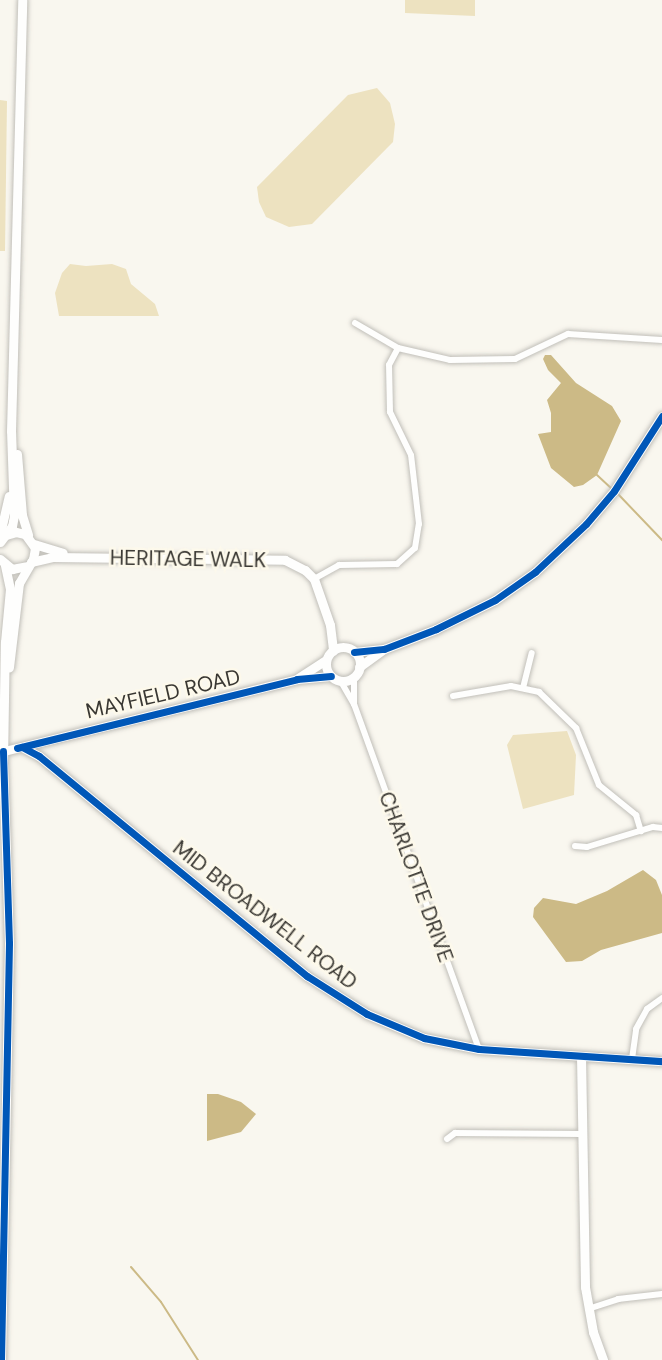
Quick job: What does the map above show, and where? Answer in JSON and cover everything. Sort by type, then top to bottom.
[{"type":"street","points":[[2,537],[13,521],[22,0]]},
{"type":"street","points":[[355,323],[398,348],[427,357],[471,361],[515,359],[552,339],[578,334],[662,340]]},
{"type":"street","points":[[384,649],[354,652],[345,648],[330,625],[313,579],[339,565],[397,564],[415,548],[419,524],[411,455],[390,412],[389,365],[398,348]]},
{"type":"street","points":[[4,675],[19,583],[29,564],[34,544],[28,535],[22,515],[13,403]]},
{"type":"street","points":[[345,648],[333,651],[326,660],[336,678],[354,677],[359,667],[384,649],[436,629],[513,588],[572,539],[612,492],[662,416]]},
{"type":"street","points":[[2,537],[19,532],[28,535]]},
{"type":"street","name":"HERITAGE WALK","points":[[34,544],[46,550],[92,558]]},
{"type":"street","name":"HERITAGE WALK","points":[[2,561],[16,569],[53,557],[270,559],[296,564],[313,579]]},
{"type":"street","points":[[1,1360],[4,967],[1,752],[10,589],[2,561]]},
{"type":"street","points":[[330,625],[333,651]]},
{"type":"street","points":[[0,651],[5,642]]},
{"type":"street","points":[[354,652],[359,667]]},
{"type":"street","points":[[523,688],[532,653]]},
{"type":"street","name":"MAYFIELD ROAD","points":[[297,679],[326,660]]},
{"type":"street","name":"CHARLOTTE DRIVE","points":[[354,677],[354,704]]},
{"type":"street","name":"MAYFIELD ROAD","points":[[1,752],[297,679],[336,678]]},
{"type":"street","name":"CHARLOTTE DRIVE","points":[[336,678],[354,704],[479,1049]]},
{"type":"street","points":[[453,696],[511,686],[538,692],[576,728],[599,785],[636,815],[641,831]]},
{"type":"street","points":[[39,756],[40,749],[47,740]]},
{"type":"street","name":"MID BROADWELL ROAD","points":[[22,747],[39,756],[332,994],[404,1031],[479,1049],[662,1061]]},
{"type":"street","points":[[575,846],[587,847],[641,831],[662,828]]},
{"type":"street","points":[[632,1059],[636,1028],[647,1009],[662,998]]},
{"type":"street","points":[[581,1056],[582,1239],[588,1308],[603,1360]]},
{"type":"street","points":[[447,1139],[455,1133],[582,1134]]},
{"type":"street","points":[[588,1308],[618,1299],[662,1294]]},
{"type":"shaded area","points":[[405,0],[475,0],[475,16],[405,13]]},
{"type":"shaded area","points":[[377,88],[390,103],[395,124],[393,142],[312,224],[289,227],[266,217],[259,202],[257,187],[348,95]]},
{"type":"shaded area","points":[[0,100],[7,101],[5,251],[0,251]]},
{"type":"shaded area","points":[[70,264],[112,264],[126,269],[131,284],[155,304],[159,316],[59,316],[55,293],[62,273]]},
{"type":"shaded area","points":[[545,355],[551,355],[576,383],[612,406],[621,421],[597,475],[583,485],[574,487],[551,468],[538,434],[551,432],[551,413],[547,400],[561,383],[548,370],[543,359]]},
{"type":"shaded area","points":[[567,731],[576,755],[574,795],[523,809],[507,745],[513,735]]},
{"type":"shaded area","points":[[643,870],[656,880],[662,895],[662,933],[601,950],[582,961],[566,962],[533,917],[534,908],[543,898],[576,904],[607,891]]},
{"type":"shaded area","points":[[207,1094],[218,1094],[241,1102],[256,1114],[241,1132],[207,1141]]},
{"type":"waterway","points":[[597,475],[611,488]]},
{"type":"waterway","points":[[618,494],[662,540]]},
{"type":"waterway","points":[[131,1267],[161,1302],[198,1360]]},
{"type":"cycle path","points":[[354,652],[384,649],[436,629],[495,600],[535,572],[586,524],[614,491],[662,416]]},
{"type":"cycle path","points":[[17,748],[297,679],[331,676]]},
{"type":"cycle path","points":[[22,747],[39,756],[307,976],[367,1014],[424,1038],[479,1049],[662,1061]]},
{"type":"cycle path","points":[[1,1360],[9,943],[3,751]]}]
